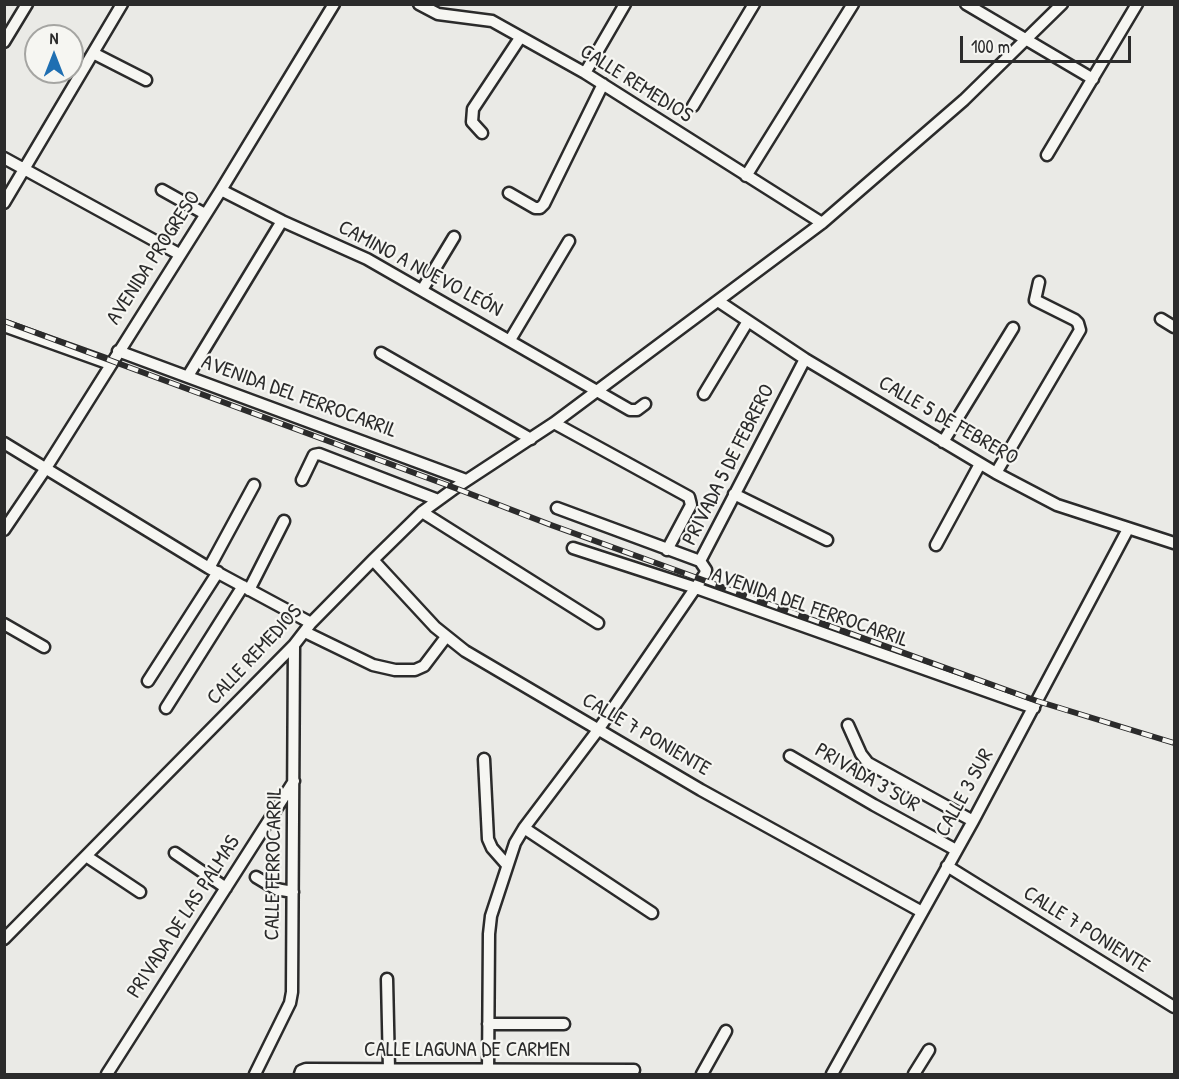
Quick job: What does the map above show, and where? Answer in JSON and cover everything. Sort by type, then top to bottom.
[{"type":"street","points":[[4,42],[27,4]]},
{"type":"street","points":[[4,202],[122,4]]},
{"type":"street","name":"AVENIDA PROGRESO","points":[[5,530],[221,190],[334,4]]},
{"type":"street","name":"CALLE REMEDIOS","points":[[419,4],[438,14],[492,21],[603,84],[822,223]]},
{"type":"street","points":[[585,73],[625,4]]},
{"type":"street","points":[[693,106],[754,4]]},
{"type":"street","points":[[746,176],[853,4]]},
{"type":"street","points":[[966,4],[1006,30],[1093,79]]},
{"type":"street","name":"CALLE REMEDIOS","points":[[7,931],[86,856],[423,512],[466,480],[554,423],[822,223],[934,126],[1062,4]]},
{"type":"street","points":[[1047,155],[1137,4]]},
{"type":"street","points":[[482,133],[472,122],[472,109],[520,38]]},
{"type":"street","points":[[93,52],[146,80]]},
{"type":"street","points":[[509,193],[535,208],[540,208],[544,204],[603,84]]},
{"type":"street","points":[[4,158],[179,254]]},
{"type":"street","points":[[162,190],[205,214]]},
{"type":"street","name":"CAMINO A NUEVO LEÓN","points":[[221,190],[282,221],[367,259],[630,410],[637,410],[645,404]]},
{"type":"street","points":[[188,376],[282,221]]},
{"type":"street","points":[[422,290],[454,237]]},
{"type":"street","points":[[510,340],[569,241]]},
{"type":"street","points":[[996,473],[1080,330],[1078,323],[1037,303],[1035,297],[1039,282]]},
{"type":"street","name":"CALLE 5 DE FEBRERO","points":[[718,301],[805,359],[996,473],[1057,506],[1128,529],[1173,539]]},
{"type":"street","points":[[1161,319],[1174,327]]},
{"type":"street","points":[[704,394],[748,321]]},
{"type":"street","points":[[4,326],[110,364]]},
{"type":"street","points":[[943,442],[1013,328]]},
{"type":"street","name":"AVENIDA DEL FERROCARRIL","points":[[118,351],[466,480]]},
{"type":"street","points":[[381,353],[531,439]]},
{"type":"street","name":"PRIVADA 5 DE FEBRERO","points":[[696,588],[705,574],[704,566],[700,561],[805,359]]},
{"type":"street","points":[[554,423],[689,497],[691,504],[667,550]]},
{"type":"street","points":[[4,443],[373,665],[395,670],[415,670],[424,666],[446,637]]},
{"type":"street","points":[[302,480],[314,455],[319,454],[438,500]]},
{"type":"street","points":[[936,544],[981,464]]},
{"type":"street","points":[[148,681],[214,570],[254,485]]},
{"type":"street","points":[[734,494],[827,540]]},
{"type":"street","points":[[557,508],[700,561]]},
{"type":"street","points":[[423,512],[598,623]]},
{"type":"street","points":[[166,708],[246,588],[284,520]]},
{"type":"street","name":"CALLE 3 SUR","points":[[832,1074],[973,821],[1128,529]]},
{"type":"street","name":"AVENIDA DEL FERROCARRIL","points":[[573,548],[696,588],[1034,708]]},
{"type":"street","name":"CALLE 7 PONIENTE","points":[[374,560],[446,637],[465,651],[701,790],[922,912]]},
{"type":"street","points":[[488,1072],[490,925],[515,843],[598,730],[696,588]]},
{"type":"street","points":[[4,624],[44,647]]},
{"type":"street","name":"CALLE FERROCARRIL","points":[[255,1074],[290,1003],[294,645]]},
{"type":"street","points":[[848,725],[861,754],[868,763],[973,821]]},
{"type":"street","name":"PRIVADA 3 SUR","points":[[790,756],[956,850]]},
{"type":"street","points":[[484,759],[488,839],[492,848],[507,865]]},
{"type":"street","name":"PRIVADA DE LAS PALMAS","points":[[107,1074],[294,780]]},
{"type":"street","points":[[524,828],[652,913]]},
{"type":"street","points":[[175,853],[226,888]]},
{"type":"street","points":[[86,856],[140,892]]},
{"type":"street","name":"CALLE 7 PONIENTE","points":[[947,866],[1174,1007]]},
{"type":"street","points":[[256,877],[276,889],[293,892]]},
{"type":"street","points":[[387,979],[389,1069]]},
{"type":"street","points":[[488,1024],[564,1024]]},
{"type":"street","points":[[702,1074],[726,1031]]},
{"type":"street","points":[[914,1074],[929,1050]]},
{"type":"street","name":"CALLE LAGUNA DE CARMEN","points":[[300,1073],[306,1069],[488,1072],[634,1070]]},
{"type":"railway","points":[[4,321],[551,525],[1037,701],[1174,743]]}]
